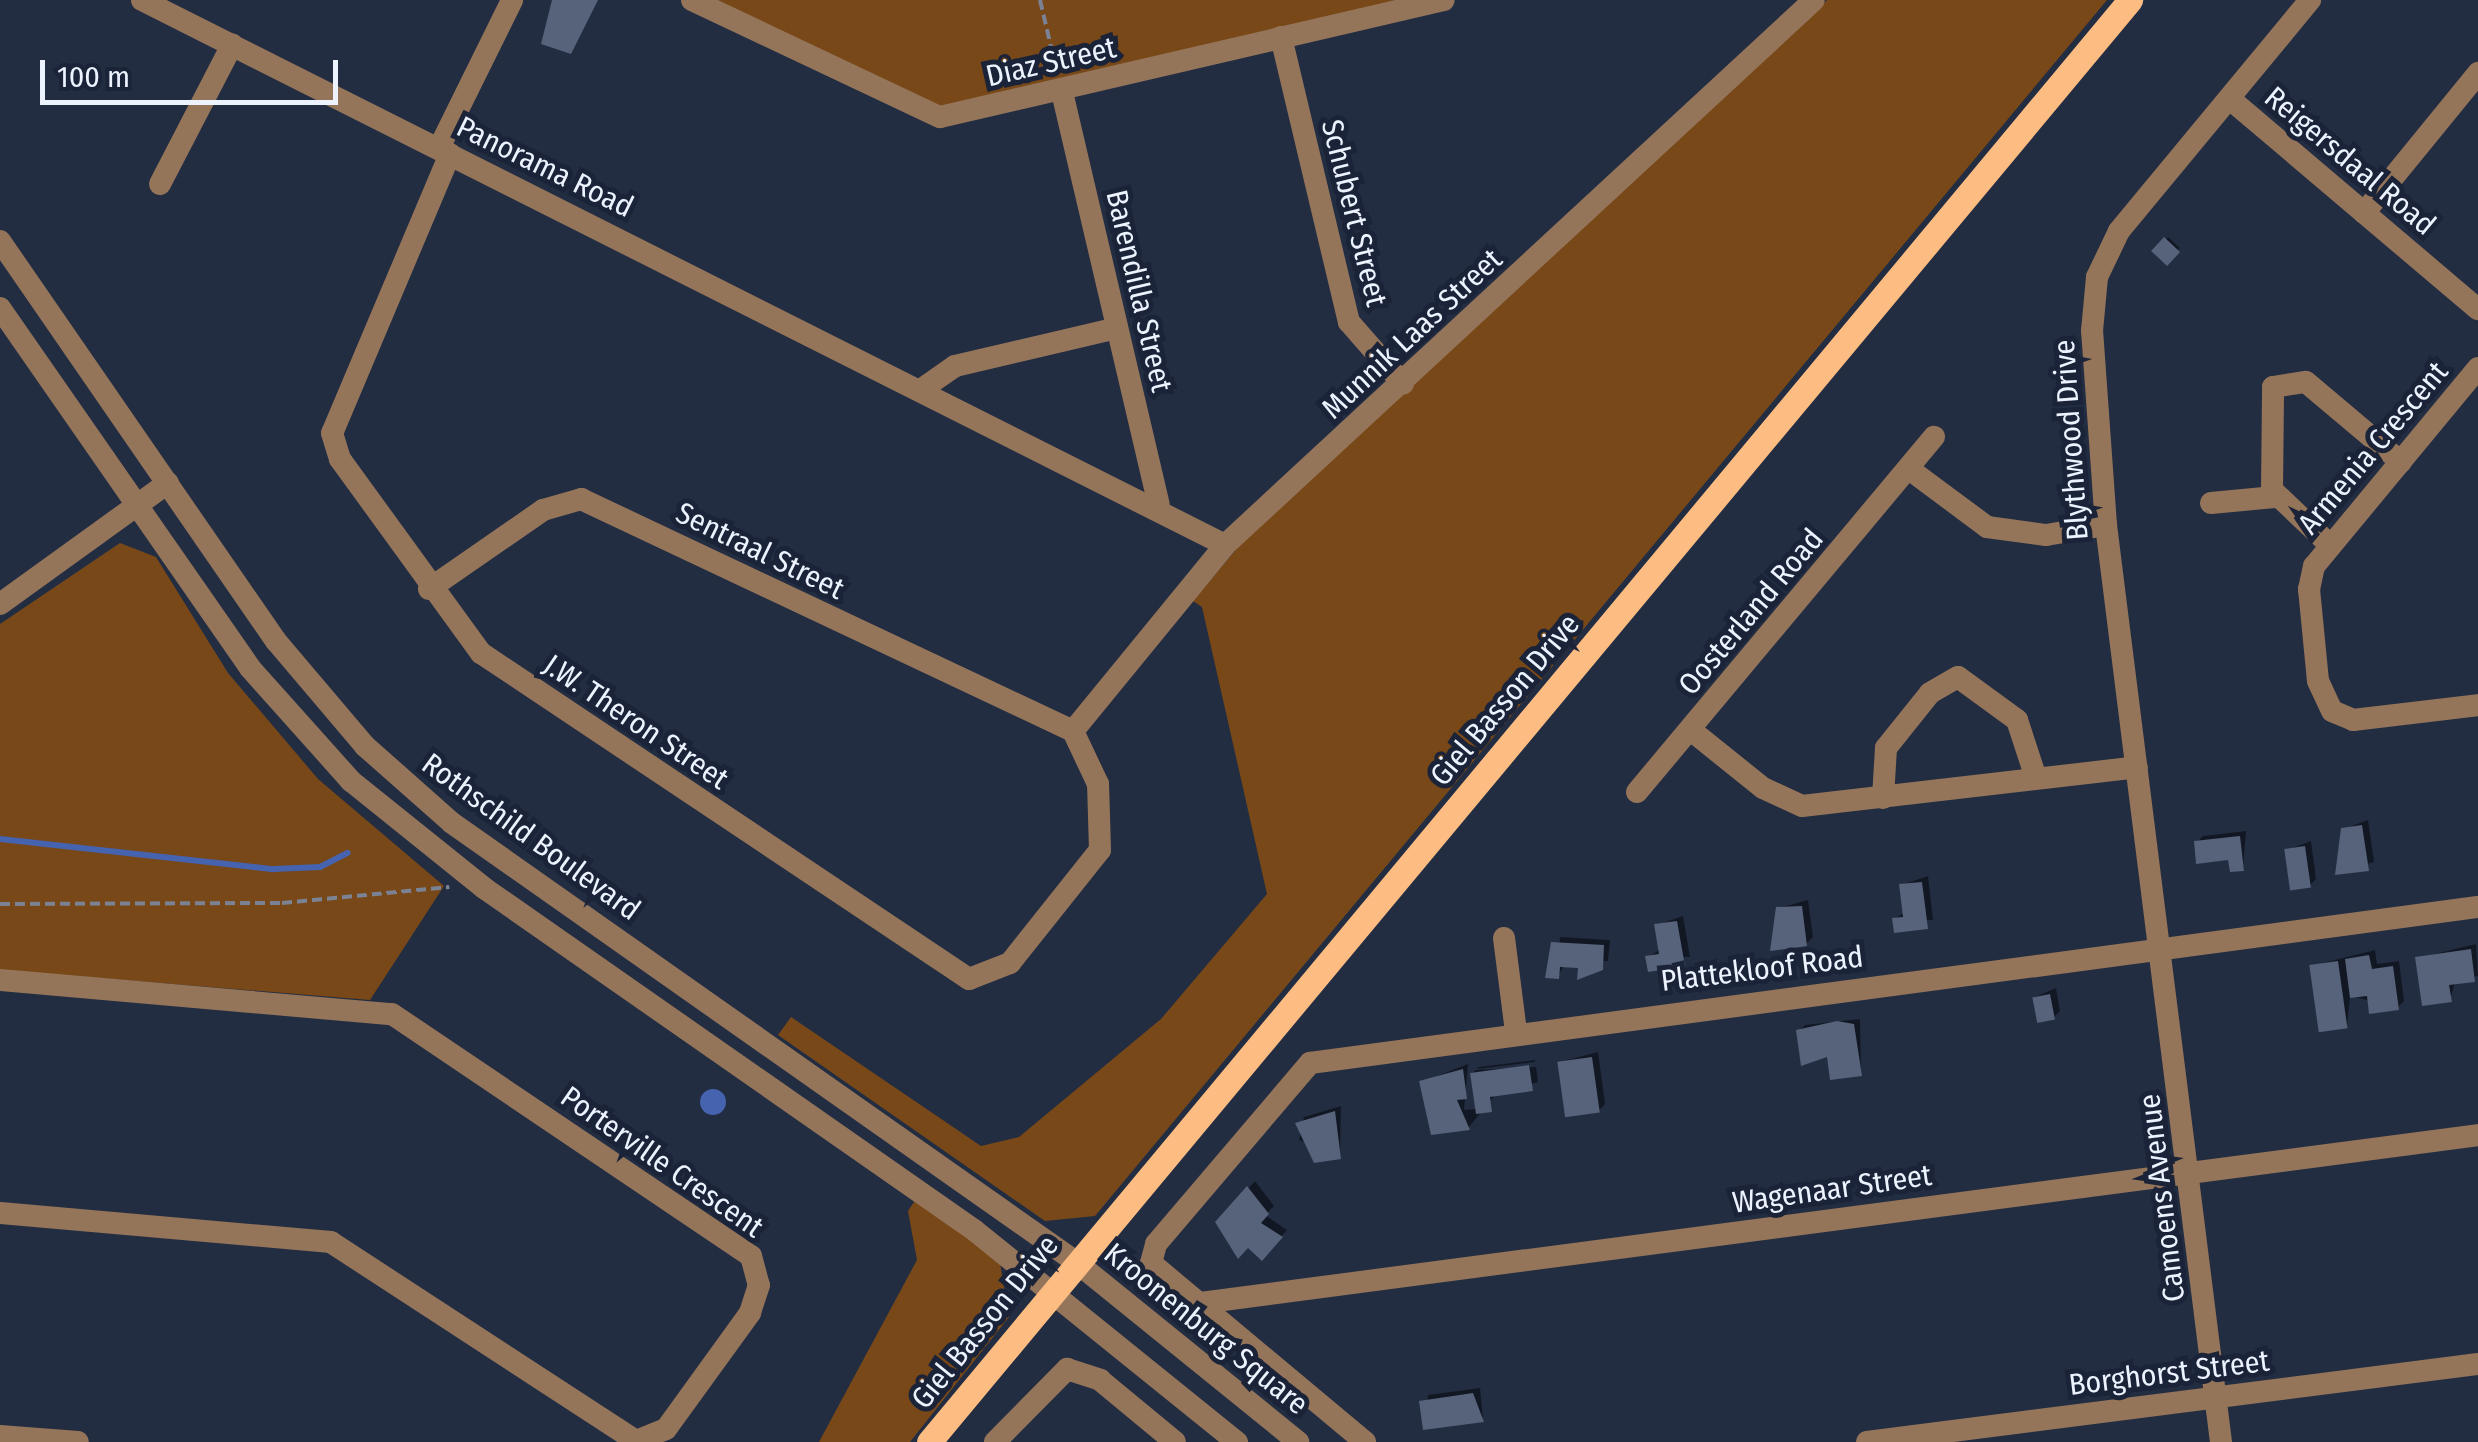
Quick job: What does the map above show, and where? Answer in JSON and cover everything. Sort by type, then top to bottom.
[{"type":"main road","name":"Giel Basson Drive","points":[[930,1442],[2130,0]]},
{"type":"street","name":"Panorama Road","points":[[142,0],[1159,504],[1225,545]]},
{"type":"street","points":[[444,151],[512,0]]},
{"type":"street","name":"Diaz Street","points":[[692,0],[931,116],[1062,92],[1444,0]]},
{"type":"street","name":"Munnik Laas Street","points":[[1073,731],[1225,545],[1814,0]]},
{"type":"street","name":"Blythwood Drive","points":[[2161,947],[2106,525],[2097,277],[2119,230],[2310,0]]},
{"type":"street","name":"Schubert Street","points":[[1281,37],[1349,322],[1403,384]]},
{"type":"street","points":[[160,184],[232,45]]},
{"type":"street","points":[[2364,213],[2475,83]]},
{"type":"street","name":"Barendilla Street","points":[[1062,92],[1159,504]]},
{"type":"street","name":"Reigersdaal Road","points":[[2230,98],[2478,309]]},
{"type":"street","name":"J.W. Theron Street","points":[[444,151],[332,433],[429,589],[481,653],[969,979],[1010,963],[1100,850],[1098,784],[1073,731]]},
{"type":"street","name":"Rothschild Boulevard","points":[[0,242],[310,683],[411,789],[1076,1262]]},
{"type":"street","points":[[0,308],[313,743],[484,888],[1053,1291],[1238,1442]]},
{"type":"street","points":[[922,388],[955,366],[1116,328]]},
{"type":"street","name":"Armenia Crescent","points":[[2478,368],[2330,545],[2308,590],[2326,705],[2352,720],[2478,705]]},
{"type":"street","points":[[2274,498],[2266,404],[2281,380],[2306,382],[2401,462]]},
{"type":"street","name":"Oosterland Road","points":[[1637,792],[1692,731],[1934,437]]},
{"type":"street","points":[[1910,469],[1987,527],[2046,535],[2106,525]]},
{"type":"street","points":[[0,604],[168,483]]},
{"type":"street","points":[[2211,503],[2274,498],[2330,545]]},
{"type":"street","name":"Sentraal Street","points":[[429,589],[543,510],[581,499],[1073,731]]},
{"type":"street","points":[[1883,798],[1886,748],[1930,693],[1958,677],[2017,720],[2036,778]]},
{"type":"street","points":[[1692,731],[1783,801],[1883,798],[2137,766]]},
{"type":"street","name":"Plattekloof Road","points":[[1151,1263],[1156,1244],[1310,1063],[1516,1032],[2478,907]]},
{"type":"street","points":[[1504,938],[1516,1032]]},
{"type":"street","name":"Camoens Avenue","points":[[2161,947],[2221,1442]]},
{"type":"street","name":"Porterville Crescent","points":[[0,980],[392,1014],[751,1256],[758,1284],[750,1312],[666,1430],[636,1441],[318,1238],[0,1213]]},
{"type":"street","name":"Wagenaar Street","points":[[1193,1304],[2478,1134]]},
{"type":"street","name":"Kroonenburg Square","points":[[1076,1262],[1298,1442]]},
{"type":"street","name":"Kroonenburg Square","points":[[1151,1263],[1193,1304],[1365,1442]]},
{"type":"street","name":"Borghorst Street","points":[[1867,1442],[2478,1364]]},
{"type":"street","points":[[995,1442],[1054,1375],[1081,1370],[1100,1380],[1175,1442]]},
{"type":"street","points":[[0,1436],[78,1442]]},
{"type":"path","points":[[1040,0],[1062,92]]},
{"type":"path","points":[[0,904],[282,903],[484,888]]},
{"type":"shaded area","points":[[714,0],[1406,0],[943,108]]},
{"type":"shaded area","points":[[1827,0],[2107,0],[1095,1216],[1045,1221],[778,1035],[791,1017],[981,1146],[1019,1137],[1161,1019],[1267,894],[1202,607],[1193,601],[1239,546]]},
{"type":"shaded area","points":[[120,543],[156,557],[228,673],[318,779],[444,886],[370,1000],[0,970],[0,624]]},
{"type":"shaded area","points":[[916,1199],[1000,1263],[1009,1317],[910,1442],[819,1442],[917,1260],[908,1211]]},
{"type":"water","points":[[713,1089],[722,1093],[726,1102],[722,1111],[713,1115],[704,1111],[700,1102],[704,1093]]},
{"type":"building","points":[[552,0],[598,0],[571,54],[541,44]]},
{"type":"building","points":[[2164,237],[2180,252],[2167,266],[2151,251]]},
{"type":"building","points":[[2362,825],[2369,871],[2335,875],[2341,828]]},
{"type":"building","points":[[2240,836],[2244,871],[2230,872],[2228,860],[2196,864],[2194,841]]},
{"type":"building","points":[[2305,846],[2311,888],[2290,891],[2284,849]]},
{"type":"building","points":[[1922,882],[1928,929],[1894,933],[1892,918],[1903,917],[1899,884]]},
{"type":"building","points":[[1802,906],[1807,946],[1770,951],[1776,907]]},
{"type":"building","points":[[1677,921],[1685,966],[1648,972],[1645,956],[1659,954],[1654,924]]},
{"type":"building","points":[[1551,942],[1604,945],[1603,970],[1577,980],[1578,968],[1560,967],[1559,979],[1545,978]]},
{"type":"building","points":[[2471,949],[2475,982],[2449,985],[2452,1002],[2422,1006],[2415,957]]},
{"type":"building","points":[[2369,955],[2372,969],[2393,966],[2399,1010],[2369,1014],[2367,996],[2350,998],[2345,959]]},
{"type":"building","points":[[2338,961],[2347,1028],[2319,1032],[2309,965]]},
{"type":"building","points":[[2050,994],[2055,1020],[2037,1023],[2032,997]]},
{"type":"building","points":[[1837,1021],[1854,1024],[1862,1076],[1830,1080],[1827,1057],[1801,1066],[1796,1030]]},
{"type":"building","points":[[1592,1057],[1600,1112],[1565,1117],[1557,1062]]},
{"type":"building","points":[[1529,1065],[1533,1091],[1490,1097],[1492,1112],[1476,1114],[1470,1073]]},
{"type":"building","points":[[1463,1069],[1467,1099],[1457,1100],[1470,1130],[1431,1135],[1419,1081]]},
{"type":"building","points":[[1335,1111],[1341,1159],[1314,1163],[1295,1123]]},
{"type":"building","points":[[1247,1186],[1269,1214],[1261,1223],[1283,1237],[1262,1261],[1248,1248],[1238,1259],[1215,1222]]},
{"type":"building","points":[[1473,1393],[1484,1422],[1423,1430],[1419,1401]]},
{"type":"waterway","points":[[0,839],[273,869],[320,867],[348,853]]}]
